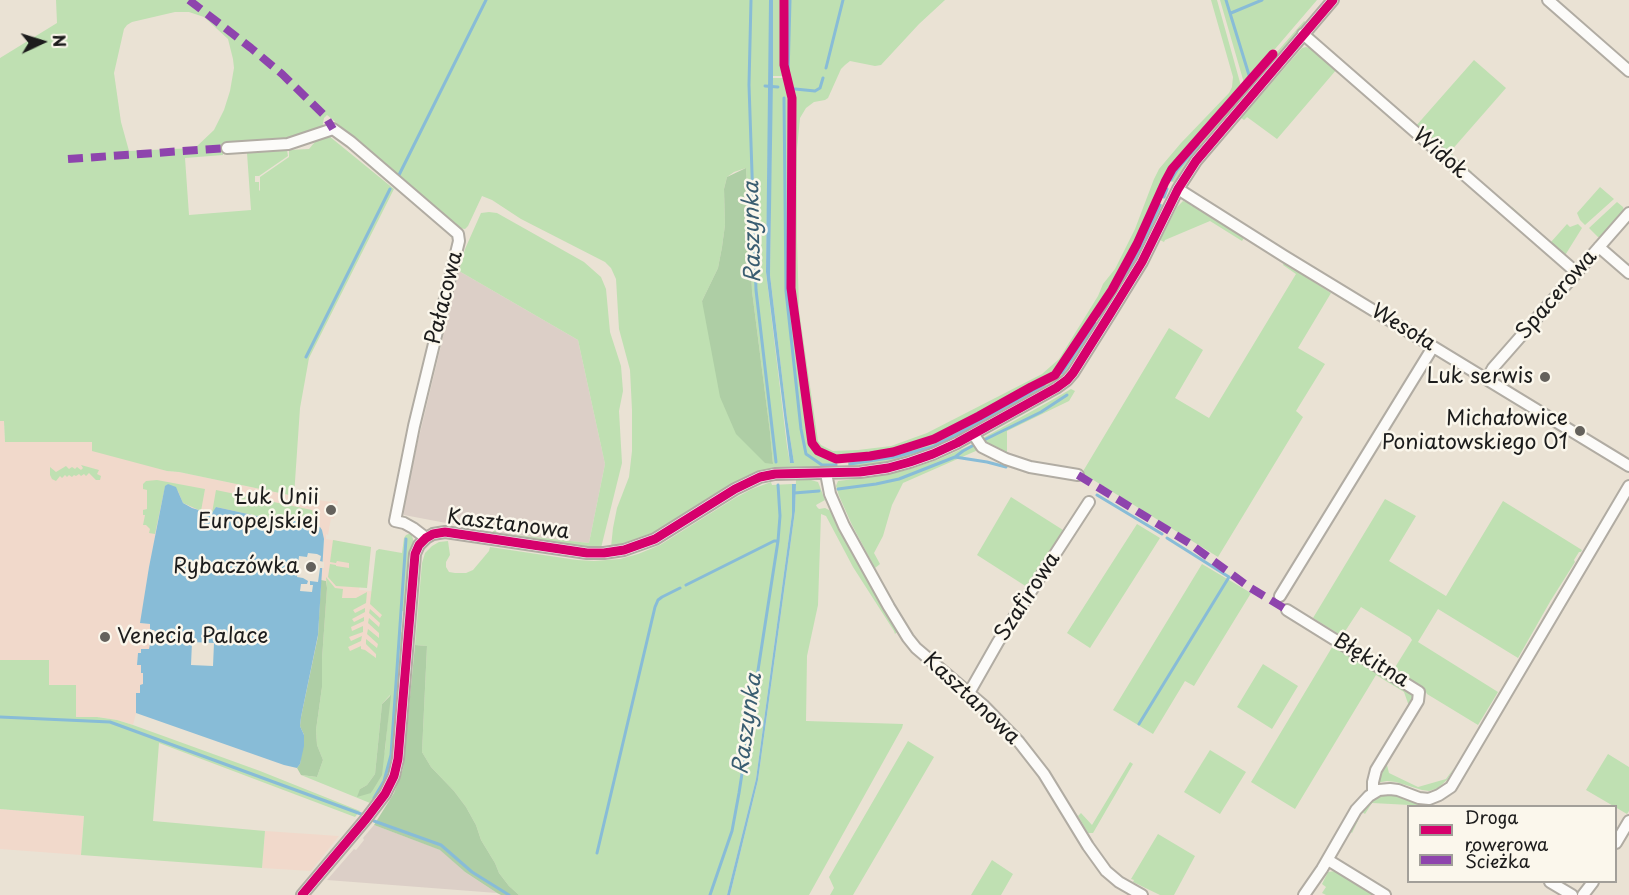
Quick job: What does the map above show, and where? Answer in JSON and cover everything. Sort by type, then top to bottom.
[{"type":"street","points":[[826,473],[860,472],[898,465],[933,454],[974,435],[1067,380],[1142,261],[1178,189],[1200,155],[1333,0]]},
{"type":"street","points":[[1548,0],[1629,71]]},
{"type":"street","name":"Widok","points":[[1303,34],[1577,273]]},
{"type":"street","name":"Pałacowa","points":[[227,148],[288,144],[333,129],[457,232],[459,238],[414,426],[395,522]]},
{"type":"street","name":"Wesoła","points":[[1178,189],[1629,466]]},
{"type":"street","name":"Spacerowa","points":[[1487,379],[1493,368],[1629,213]]},
{"type":"street","points":[[1599,247],[1629,273]]},
{"type":"street","points":[[1280,596],[1433,347]]},
{"type":"street","points":[[974,435],[982,447],[1006,459],[1030,467],[1078,475]]},
{"type":"street","name":"Kasztanowa","points":[[302,895],[387,791],[397,767],[415,557],[419,545],[426,538],[445,532],[587,553],[619,551],[655,539],[735,489],[760,477],[805,472],[826,473],[830,494],[847,532],[904,633],[916,648],[1006,727],[1033,759],[1106,871],[1119,882],[1142,895]]},
{"type":"street","points":[[1304,895],[1328,860],[1356,810],[1373,793],[1390,789],[1398,790],[1434,802],[1454,782],[1629,486]]},
{"type":"street","name":"Szafirowa","points":[[969,693],[998,642],[1089,502]]},
{"type":"street","name":"Kasztanowa","points":[[395,522],[406,524],[426,538]]},
{"type":"street","name":"Błękitna","points":[[1287,610],[1419,692],[1418,701],[1376,770],[1373,793]]},
{"type":"street","points":[[1617,841],[1629,820]]},
{"type":"street","points":[[1328,860],[1385,895]]},
{"type":"street","points":[[1552,883],[1572,895]]},
{"type":"street","points":[[1583,895],[1592,883]]},
{"type":"shaded area","points":[[459,271],[578,340],[605,464],[589,543],[497,533],[493,527],[485,526],[483,530],[404,515],[402,507]]},
{"type":"shaded area","points":[[0,421],[4,421],[5,442],[93,442],[167,471],[294,496],[338,501],[326,539],[371,547],[367,588],[360,587],[359,590],[396,593],[396,648],[322,687],[326,581],[321,580],[324,539],[192,508],[165,487],[149,567],[141,623],[150,624],[157,638],[149,649],[138,653],[137,665],[141,665],[143,685],[140,693],[136,693],[136,713],[133,725],[97,717],[76,717],[49,685],[48,660],[0,660]]},
{"type":"shaded area","points":[[0,809],[84,816],[81,855],[0,849]]},
{"type":"shaded area","points":[[374,825],[441,850],[465,872],[497,893],[327,880],[354,849],[356,850]]},
{"type":"shaded area","points":[[265,831],[339,836],[311,871],[262,868]]},
{"type":"green space","points":[[56,0],[769,0],[769,86],[765,87],[769,87],[766,272],[787,446],[790,463],[794,463],[770,275],[772,88],[778,88],[778,86],[772,86],[773,78],[784,78],[789,96],[789,287],[810,441],[811,447],[816,452],[837,462],[838,469],[775,469],[656,533],[633,543],[611,547],[617,508],[629,477],[632,451],[632,410],[630,370],[619,329],[616,279],[611,268],[605,262],[521,219],[482,196],[468,226],[465,229],[459,228],[327,115],[324,118],[322,129],[297,139],[222,147],[223,155],[185,158],[189,215],[251,210],[247,153],[287,150],[288,156],[259,176],[255,176],[255,182],[259,182],[260,191],[260,177],[289,157],[289,150],[309,149],[319,137],[329,136],[394,189],[309,358],[300,408],[294,496],[167,471],[92,451],[92,442],[5,442],[4,421],[0,421],[0,58],[57,23]],"holes":[[[175,12],[189,12],[204,17],[228,39],[234,68],[224,110],[214,130],[195,148],[129,151],[121,122],[114,73],[124,29],[132,22]],[[746,168],[752,291],[773,464],[702,301],[718,268],[725,225],[724,189],[727,177]]]},
{"type":"green space","points":[[773,0],[782,0],[783,76],[773,76]]},
{"type":"green space","points":[[786,0],[945,0],[881,65],[850,61],[845,65],[828,98],[814,102],[806,108],[800,118],[797,149],[799,310],[818,441],[833,451],[891,446],[927,433],[1042,374],[1059,359],[1103,284],[1115,269],[1135,229],[1159,169],[1232,87],[1233,77],[1211,0],[1217,0],[1241,86],[1169,171],[1113,283],[1054,374],[932,438],[880,453],[837,458],[818,448],[814,442],[793,285],[794,99],[786,67]]},
{"type":"green space","points":[[1220,0],[1317,0],[1244,83]]},
{"type":"green space","points":[[1304,21],[1307,23],[1191,159],[1176,184],[1168,179],[1187,155]]},
{"type":"green space","points":[[1310,46],[1337,69],[1277,139],[1247,117],[1244,120],[1241,118],[1302,48]]},
{"type":"green space","points":[[1474,60],[1506,88],[1450,152],[1472,172],[1469,175],[1415,127]]},
{"type":"green space","points":[[746,168],[752,291],[773,464],[765,463],[736,434],[720,397],[702,301],[718,268],[725,225],[724,189],[727,177]]},
{"type":"green space","points":[[1600,187],[1614,199],[1585,225],[1577,213]]},
{"type":"green space","points":[[1183,201],[1244,238],[1242,241],[1210,221],[1164,242],[1160,240],[1177,207]]},
{"type":"green space","points":[[1617,202],[1624,211],[1602,237],[1598,237],[1589,228]]},
{"type":"green space","points":[[1159,203],[1165,206],[1142,252],[1103,319],[1098,316],[1098,313],[1130,260]]},
{"type":"green space","points":[[1512,207],[1551,242],[1567,224],[1570,227],[1578,224],[1582,228],[1564,257],[1510,210]]},
{"type":"green space","points":[[481,213],[497,213],[584,262],[601,277],[606,289],[610,332],[621,366],[623,391],[619,411],[622,463],[601,548],[591,549],[496,536],[493,532],[493,527],[497,533],[589,543],[605,464],[578,340],[459,271],[465,249]]},
{"type":"green space","points":[[1284,263],[1331,293],[1298,348],[1325,364],[1296,411],[1303,417],[1218,557],[1082,473],[1169,328],[1203,350],[1175,398],[1209,418],[1296,274],[1283,265]]},
{"type":"green space","points":[[1093,322],[1099,325],[1067,372],[1058,381],[1002,415],[955,440],[914,456],[889,463],[848,468],[848,460],[893,454],[938,439],[1056,377]]},
{"type":"green space","points":[[1071,389],[1075,391],[1069,401],[1007,431],[1007,455],[984,442],[983,438]]},
{"type":"green space","points":[[973,444],[978,450],[903,483],[892,505],[883,536],[874,553],[880,564],[875,568],[839,496],[836,486],[838,481],[907,470]]},
{"type":"green space","points":[[81,465],[99,470],[97,474],[101,476],[100,480],[96,480],[89,473],[86,476],[79,474],[67,477],[65,475],[62,478],[60,476],[56,481],[50,475],[50,467],[56,472],[66,466],[69,469],[77,467],[81,470],[83,468]]},
{"type":"green space","points":[[157,480],[205,489],[201,511],[183,503],[178,491],[168,484],[165,487],[155,534],[149,533],[150,529],[143,525],[145,515],[143,515],[143,510],[147,509],[147,490],[143,489],[143,484],[146,481]]},
{"type":"green space","points":[[796,480],[818,482],[825,500],[816,505],[817,507],[831,511],[852,552],[899,630],[895,634],[853,567],[826,516],[821,514],[818,605],[807,656],[806,721],[903,724],[809,895],[730,895],[758,780],[795,511]]},
{"type":"green space","points":[[771,482],[772,485],[792,484],[792,514],[756,779],[727,895],[519,895],[499,873],[466,807],[431,767],[422,752],[427,646],[415,645],[422,563],[425,553],[439,542],[448,541],[450,555],[446,567],[449,572],[455,573],[466,573],[473,570],[490,547],[577,560],[620,559],[660,545],[735,498]]},
{"type":"green space","points":[[216,490],[312,510],[314,515],[312,524],[280,521],[216,507],[212,513]]},
{"type":"green space","points":[[1011,497],[1063,530],[1027,587],[977,555]]},
{"type":"green space","points":[[1385,499],[1416,516],[1389,561],[1446,596],[1503,501],[1582,550],[1518,658],[1438,609],[1418,642],[1498,692],[1478,725],[1427,694],[1394,669],[1412,640],[1410,637],[1361,607],[1342,636],[1313,618]]},
{"type":"green space","points":[[1137,524],[1160,538],[1090,648],[1067,633]]},
{"type":"green space","points":[[411,533],[414,542],[411,550],[406,611],[402,611],[401,632],[404,633],[392,765],[380,793],[370,803],[301,775],[317,777],[323,760],[317,745],[316,730],[322,687],[326,577],[335,588],[343,589],[342,598],[356,598],[367,592],[366,603],[353,610],[355,613],[365,608],[365,612],[352,619],[354,622],[364,617],[364,621],[351,627],[352,631],[363,626],[363,632],[349,637],[351,641],[362,636],[361,641],[348,647],[350,651],[361,646],[361,649],[376,658],[376,654],[366,644],[366,639],[377,648],[378,644],[367,634],[368,629],[379,638],[379,633],[368,623],[369,618],[379,627],[380,623],[369,613],[370,609],[380,618],[382,615],[370,604],[376,551],[379,549],[402,553],[406,535]],"holes":[[[390,695],[385,750],[371,793],[360,789],[367,785],[375,774],[382,704]]]},
{"type":"green space","points":[[333,540],[371,547],[367,588],[336,586],[328,577],[330,564],[349,568],[349,563],[330,562]]},
{"type":"green space","points":[[1202,564],[1251,593],[1194,686],[1185,681],[1153,734],[1113,710]]},
{"type":"green space","points":[[321,580],[326,581],[327,588],[322,687],[316,730],[317,745],[323,760],[317,777],[301,775],[297,768],[300,764],[304,735],[300,726],[301,717],[318,636]]},
{"type":"green space","points":[[1334,644],[1409,688],[1413,701],[1410,709],[1404,692],[1376,675],[1295,809],[1251,782]]},
{"type":"green space","points":[[415,645],[427,646],[422,752],[431,767],[466,807],[499,873],[519,895],[501,895],[465,872],[440,850],[374,825],[394,793],[403,769]]},
{"type":"green space","points":[[0,660],[49,660],[49,685],[76,685],[76,717],[97,717],[133,725],[260,771],[360,811],[355,817],[159,743],[153,821],[265,831],[262,868],[81,855],[84,816],[0,809]]},
{"type":"green space","points":[[1263,664],[1298,686],[1272,729],[1237,707]]},
{"type":"green space","points":[[391,695],[382,775],[371,793],[357,797],[360,789],[367,785],[375,774],[382,704]]},
{"type":"green space","points":[[908,741],[934,757],[853,895],[830,895],[834,888],[829,877]]},
{"type":"green space","points":[[1210,750],[1246,772],[1220,814],[1184,792]]},
{"type":"green space","points":[[1608,754],[1629,767],[1629,811],[1627,814],[1617,808],[1617,805],[1612,805],[1586,790]]},
{"type":"green space","points":[[1386,761],[1389,773],[1418,787],[1446,779],[1454,768],[1447,780],[1438,788],[1429,791],[1396,782],[1376,783],[1381,767]]},
{"type":"green space","points":[[1130,762],[1133,764],[1093,833],[1088,833],[1078,816],[1081,813],[1092,825]]},
{"type":"green space","points":[[1391,794],[1426,805],[1372,803],[1365,814],[1362,812],[1352,833],[1350,832],[1360,813],[1372,799],[1380,795]]},
{"type":"green space","points":[[1158,834],[1195,856],[1174,895],[1160,895],[1131,879]]},
{"type":"green space","points":[[992,860],[1013,874],[1001,895],[971,895]]},
{"type":"green space","points":[[1335,871],[1374,895],[1326,895],[1322,893],[1326,887],[1322,884],[1328,872]]},
{"type":"water","points":[[769,0],[773,0],[770,275],[794,463],[790,463],[766,272]]},
{"type":"water","points":[[168,484],[176,487],[183,503],[202,511],[212,513],[216,507],[280,521],[298,521],[320,527],[322,530],[324,539],[318,635],[301,717],[300,726],[304,735],[304,746],[297,768],[136,713],[136,693],[140,693],[140,685],[143,684],[141,665],[137,665],[138,653],[141,653],[141,649],[149,649],[150,644],[153,644],[157,638],[154,630],[150,630],[150,624],[140,623],[165,486]]},
{"type":"water","points":[[792,484],[796,484],[795,511],[758,780],[730,895],[727,895],[756,779],[792,514]]},
{"type":"pier","points":[[308,553],[321,556],[320,561],[324,562],[324,568],[320,568],[318,582],[310,581],[310,585],[313,585],[312,592],[300,591],[301,584],[307,584],[308,581],[297,577],[298,568],[294,567],[293,573],[293,567],[290,567],[290,572],[289,567],[285,571],[286,564],[298,565],[299,556],[307,557]]},
{"type":"pier","points":[[192,642],[214,643],[213,666],[191,665]]},
{"type":"waterway","points":[[399,175],[486,0]]},
{"type":"waterway","points":[[751,0],[749,85],[756,290],[776,462]]},
{"type":"waterway","points":[[788,76],[790,0]]},
{"type":"waterway","points":[[826,68],[843,0]]},
{"type":"waterway","points":[[1226,0],[1249,75]]},
{"type":"waterway","points":[[1231,13],[1262,0]]},
{"type":"waterway","points":[[795,89],[815,91],[820,88],[823,78]]},
{"type":"waterway","name":"Raszynka","points":[[765,86],[778,87]]},
{"type":"waterway","points":[[784,98],[786,291],[801,429],[806,454],[822,465],[836,465]]},
{"type":"waterway","points":[[1171,180],[1198,145]]},
{"type":"waterway","points":[[306,357],[390,189]]},
{"type":"waterway","points":[[1164,197],[1167,189]]},
{"type":"waterway","points":[[1100,316],[1136,256],[1160,205]]},
{"type":"waterway","points":[[1062,373],[1095,323]]},
{"type":"waterway","points":[[850,464],[895,457],[932,447],[1044,385]]},
{"type":"waterway","points":[[984,440],[1041,412],[1067,395]]},
{"type":"waterway","points":[[838,489],[899,479],[955,457],[974,445]]},
{"type":"waterway","points":[[955,457],[1006,467]]},
{"type":"waterway","points":[[710,895],[732,831],[739,793],[778,541],[780,516],[778,485]]},
{"type":"waterway","points":[[794,493],[819,491]]},
{"type":"waterway","points":[[1097,495],[1162,534]]},
{"type":"waterway","points":[[1139,724],[1229,577],[1167,538]]},
{"type":"waterway","points":[[374,798],[384,781],[391,755],[406,539]]},
{"type":"waterway","points":[[686,585],[778,541]]},
{"type":"waterway","points":[[597,853],[655,607],[658,600],[680,588]]},
{"type":"waterway","points":[[0,717],[110,722],[361,814]]},
{"type":"waterway","points":[[374,821],[441,845],[472,872],[509,895]]},
{"type":"marked path","points":[[189,0],[282,74],[325,116],[333,129]]},
{"type":"marked path","points":[[68,159],[227,148]]},
{"type":"marked path","points":[[1078,475],[1189,543],[1249,587],[1287,610]]},
{"type":"cycle path","points":[[784,0],[784,65],[792,98],[791,288],[812,443],[818,451],[836,459],[893,452],[934,439],[1055,375],[1112,290],[1137,244],[1172,169],[1273,54]]},
{"type":"cycle path","points":[[302,895],[366,819],[385,794],[394,776],[398,759],[415,554],[419,545],[426,538],[445,532],[587,553],[624,550],[655,539],[735,489],[760,477],[775,474],[860,472],[910,462],[957,443],[1056,388],[1073,373],[1110,314],[1142,262],[1178,189],[1196,161],[1333,0]]},
{"type":"place","name":"Luk serwis","points":[[1545,377]]},
{"type":"place","name":"Michałowice Poniatowskiego 01","points":[[1580,431]]},
{"type":"place","name":"Łuk Unii Europejskiej","points":[[331,510]]},
{"type":"place","name":"Rybaczówka","points":[[311,567]]},
{"type":"place","name":"Venecia Palace","points":[[105,637]]}]
